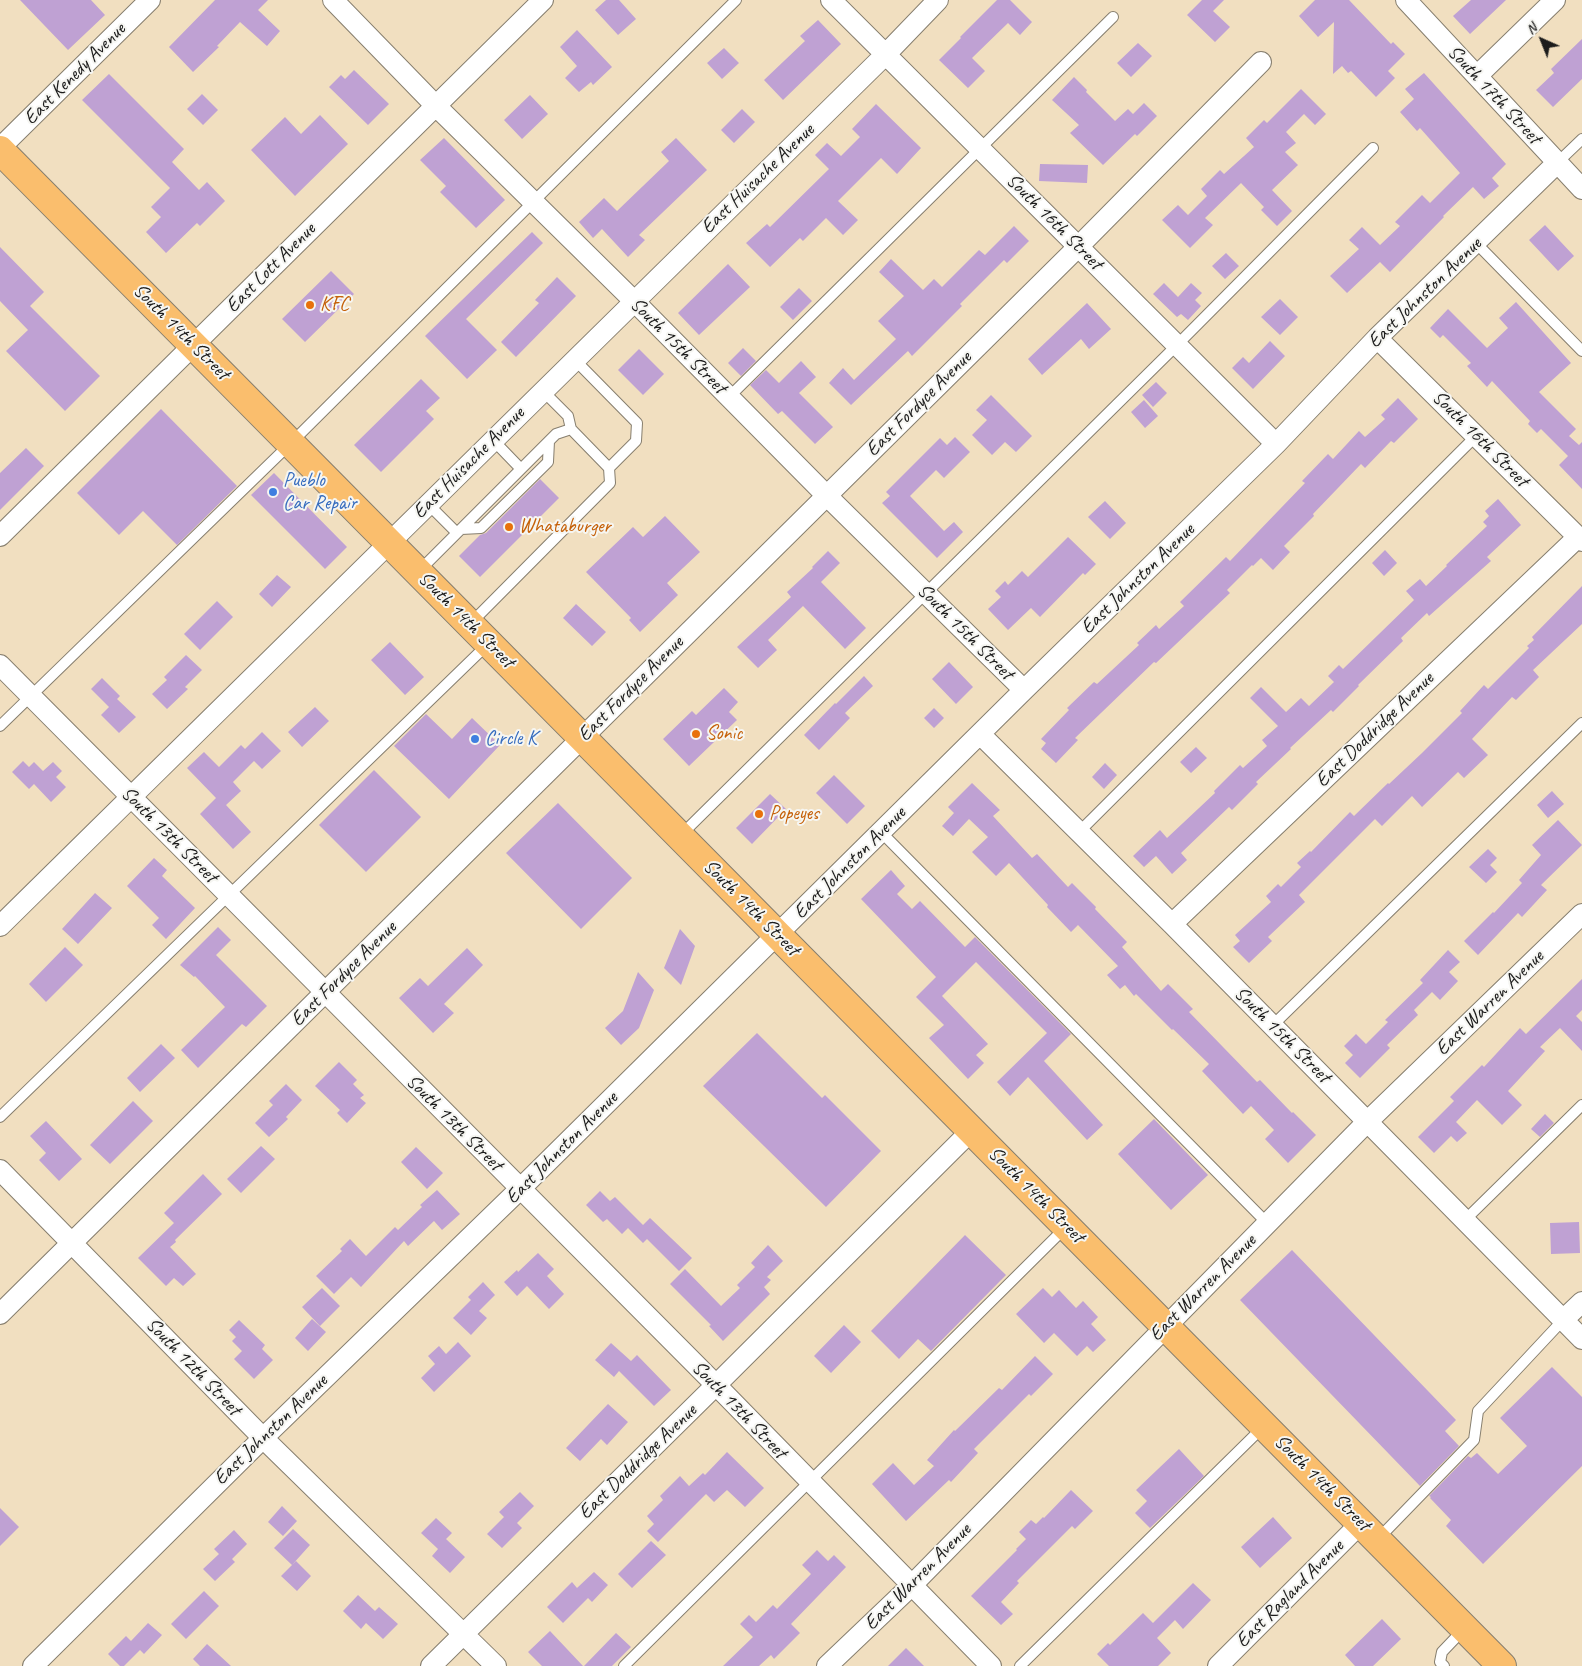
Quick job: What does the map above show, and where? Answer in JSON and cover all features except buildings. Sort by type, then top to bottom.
[{"type":"main road","name":"South 14th Street","points":[[0,149],[1502,1666]]},
{"type":"street","name":"East Kenedy Avenue","points":[[0,149],[150,0]]},
{"type":"street","name":"South 15th Street","points":[[333,0],[436,106],[1024,690]]},
{"type":"street","name":"East Lott Avenue","points":[[0,536],[542,0]]},
{"type":"street","name":"South 16th Street","points":[[831,0],[1276,444]]},
{"type":"street","name":"East Huisache Avenue","points":[[0,926],[886,54],[938,0]]},
{"type":"street","name":"South 17th Street","points":[[1406,0],[1582,189]]},
{"type":"street","points":[[1477,76],[1555,0]]},
{"type":"street","name":"East Fordyce Avenue","points":[[0,1314],[1078,247],[1261,62]]},
{"type":"street","name":"East Johnston Avenue","points":[[33,1666],[1276,444],[1377,338],[1557,164]]},
{"type":"street","name":"South 16th Street","points":[[1377,338],[1580,539]]},
{"type":"street","name":"East Doddridge Avenue","points":[[1172,924],[1580,539]]},
{"type":"street","name":"South 13th Street","points":[[0,665],[325,994],[716,1385],[991,1666]]},
{"type":"street","name":"South 15th Street","points":[[980,734],[1172,924],[1582,1338]]},
{"type":"street","name":"East Warren Avenue","points":[[828,1666],[911,1586],[1367,1122],[1582,914]]},
{"type":"street","name":"East Doddridge Avenue","points":[[431,1666],[972,1130]]},
{"type":"street","name":"South 12th Street","points":[[0,1170],[263,1438],[496,1666]]},
{"type":"street","points":[[1563,1320],[1582,1302]]},
{"type":"street","name":"East Ragland Avenue","points":[[1218,1666],[1369,1531]]},
{"type":"lane","points":[[0,726],[291,443],[736,0]]},
{"type":"lane","points":[[729,397],[1113,17]]},
{"type":"lane","points":[[1557,164],[1582,139]]},
{"type":"lane","points":[[680,836],[1177,345],[1373,148]]},
{"type":"lane","points":[[1476,243],[1582,350]]},
{"type":"lane","points":[[0,1116],[228,895],[480,633],[610,484],[610,468],[636,440],[637,423],[574,359]]},
{"type":"lane","points":[[543,391],[568,416],[571,429],[610,468]]},
{"type":"lane","points":[[418,572],[556,434],[571,429]]},
{"type":"lane","points":[[1080,832],[1476,436]]},
{"type":"lane","points":[[493,440],[521,469]]},
{"type":"lane","points":[[428,504],[459,531],[481,528],[548,462],[549,442]]},
{"type":"lane","points":[[1272,1026],[1582,723]]},
{"type":"lane","points":[[881,832],[1267,1223]]},
{"type":"lane","points":[[1465,1220],[1582,1105]]},
{"type":"lane","points":[[624,1666],[1067,1226]]},
{"type":"lane","points":[[1369,1531],[1474,1440],[1478,1411],[1563,1320]]},
{"type":"lane","points":[[1020,1666],[1265,1425]]},
{"type":"lane","points":[[1444,1666],[1440,1662],[1442,1652],[1465,1628]]},
{"type":"place","name":"KFC","points":[[310,305]]},
{"type":"place","name":"Pueblo Car Repair","points":[[273,492]]},
{"type":"place","name":"Whataburger","points":[[509,527]]},
{"type":"place","name":"Sonic","points":[[696,734]]},
{"type":"place","name":"Circle K","points":[[475,739]]},
{"type":"place","name":"Popeyes","points":[[759,814]]}]
